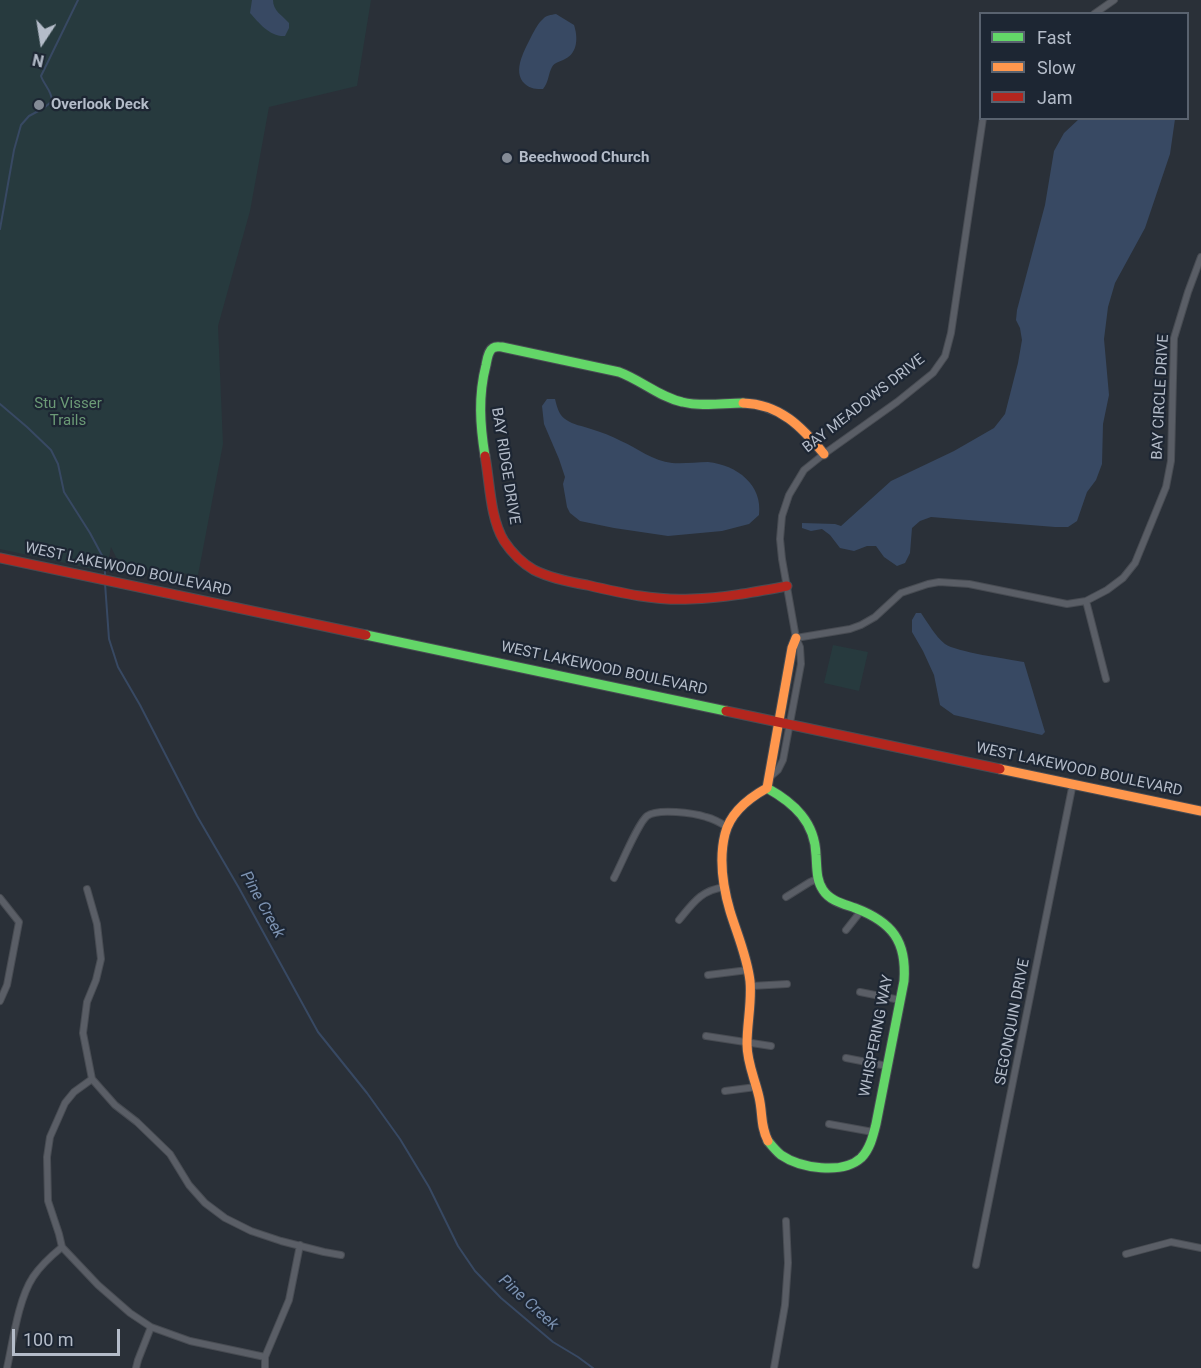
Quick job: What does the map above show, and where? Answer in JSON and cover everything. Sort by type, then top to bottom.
[{"type":"street","points":[[1097,12],[1114,0]]},
{"type":"street","name":"BAY MEADOWS DRIVE","points":[[770,777],[778,770],[783,760],[801,664],[800,647],[796,638],[780,539],[782,516],[789,495],[804,470],[926,380],[941,364],[951,333],[983,120]]},
{"type":"street","name":"BAY CIRCLE DRIVE","points":[[1086,602],[1123,578],[1135,563],[1166,487],[1171,461],[1174,338],[1201,257]]},
{"type":"street","name":"BAY RIDGE DRIVE","points":[[787,586],[714,599],[660,599],[555,578],[528,566],[506,544],[498,528],[494,509],[480,408],[487,358],[492,349],[504,347],[620,372],[634,377],[656,392],[683,403],[766,406],[796,422],[824,454]]},
{"type":"street","name":"WEST LAKEWOOD BOULEVARD","points":[[0,558],[1201,811]]},
{"type":"street","points":[[796,638],[861,625],[875,617],[901,594],[928,584],[939,582],[969,584],[1067,604],[1086,602],[1106,679]]},
{"type":"street","name":"BAY MEADOWS DRIVE","points":[[767,788],[792,648],[796,638]]},
{"type":"street","name":"SEGONQUIN DRIVE","points":[[976,1265],[1073,783]]},
{"type":"street","points":[[615,878],[644,820],[653,813],[698,815],[728,827],[741,807],[767,788],[788,801],[809,822],[816,850],[817,879],[786,897]]},
{"type":"street","name":"WHISPERING WAY","points":[[728,827],[724,844],[725,887],[751,986],[747,1054],[760,1106],[763,1131],[768,1143],[786,1159],[812,1166],[833,1168],[861,1158],[873,1132],[906,969],[902,946],[888,926],[879,919],[826,894],[817,879]]},
{"type":"street","points":[[679,920],[701,895],[725,887]]},
{"type":"street","points":[[87,889],[97,924],[101,959],[87,1002],[83,1033],[92,1079],[115,1105],[137,1122],[170,1154],[189,1185],[205,1203],[225,1218],[251,1231],[281,1241],[341,1255]]},
{"type":"street","points":[[0,898],[20,922],[7,985],[1,1001]]},
{"type":"street","points":[[846,930],[861,911]]},
{"type":"street","points":[[708,975],[748,970]]},
{"type":"street","points":[[751,986],[787,984]]},
{"type":"street","points":[[860,992],[900,1000]]},
{"type":"street","points":[[706,1036],[771,1046]]},
{"type":"street","points":[[846,1058],[887,1066]]},
{"type":"street","points":[[92,1079],[74,1092],[65,1103],[50,1137],[47,1157],[48,1201],[62,1247],[98,1285],[130,1313],[152,1327],[190,1341],[265,1357]]},
{"type":"street","points":[[725,1091],[756,1087]]},
{"type":"street","points":[[829,1124],[873,1132]]},
{"type":"street","points":[[774,1368],[785,1305],[788,1263],[786,1221]]},
{"type":"street","points":[[1126,1254],[1171,1242],[1201,1248]]},
{"type":"street","points":[[265,1368],[265,1357],[289,1300],[300,1245]]},
{"type":"street","points":[[8,1368],[23,1301],[32,1279],[45,1261],[62,1247]]},
{"type":"street","points":[[136,1368],[152,1327]]},
{"type":"green space","name":"Stu Visser Trails","points":[[0,0],[371,0],[357,86],[269,107],[250,211],[218,326],[223,444],[198,575],[121,567],[111,547],[106,572],[0,549]]},
{"type":"green space","points":[[833,645],[868,652],[859,691],[824,683]]},
{"type":"water","points":[[252,0],[273,0],[276,10],[289,23],[285,36],[270,32],[257,21],[250,13]]},
{"type":"water","points":[[556,14],[574,25],[575,49],[569,56],[553,65],[543,89],[531,88],[521,79],[519,73],[523,53],[540,22],[549,15]]},
{"type":"water","points":[[1078,120],[1175,120],[1170,154],[1145,228],[1115,283],[1108,307],[1104,339],[1109,395],[1103,424],[1102,464],[1096,480],[1087,492],[1077,521],[1068,527],[1055,527],[931,517],[920,521],[912,528],[910,553],[905,563],[897,566],[884,557],[876,546],[867,546],[854,551],[840,548],[822,529],[811,531],[802,528],[802,523],[841,526],[891,481],[954,451],[994,428],[1005,414],[1022,340],[1016,320],[1017,310],[1045,205],[1054,151],[1064,133]]},
{"type":"water","points":[[547,399],[555,399],[557,408],[568,421],[599,431],[658,460],[676,463],[708,462],[729,467],[746,478],[757,494],[759,515],[749,524],[722,531],[668,536],[580,521],[570,513],[567,507],[563,484],[565,477],[544,424],[542,406]]},
{"type":"water","points":[[916,613],[921,613],[938,637],[951,647],[1024,662],[1045,732],[1042,735],[954,715],[940,705],[934,675],[912,632],[912,620]]},
{"type":"waterway","name":"Pine Creek","points":[[0,229],[14,150],[21,125],[29,116],[52,101],[51,94],[41,76],[78,0]]},
{"type":"waterway","name":"Pine Creek","points":[[0,404],[51,450],[58,464],[64,492],[105,561],[105,577]]},
{"type":"waterway","name":"Pine Creek","points":[[105,583],[109,639],[118,667],[197,816],[318,1032],[400,1139],[429,1187],[458,1246],[475,1271],[501,1298],[553,1342],[593,1368]]},
{"type":"traffic: fast","points":[[485,456],[481,422],[483,377],[488,356],[491,349],[495,347],[619,372],[682,402],[705,405],[743,403]]},
{"type":"traffic: fast","points":[[366,635],[726,711]]},
{"type":"traffic: fast","points":[[767,788],[786,800],[807,823],[815,843],[818,878],[826,894],[868,914],[888,927],[900,944],[904,967],[904,981],[876,1124],[867,1151],[861,1158],[843,1167],[821,1168],[789,1160],[768,1141]]},
{"type":"traffic: slow","points":[[743,403],[756,404],[779,412],[798,426],[824,454]]},
{"type":"traffic: slow","points":[[768,1141],[747,1051],[749,972],[730,911],[724,882],[722,853],[725,834],[731,819],[747,801],[767,788],[792,648],[796,638]]},
{"type":"traffic: slow","points":[[1000,769],[1201,811]]},
{"type":"traffic: jam","points":[[485,456],[493,511],[499,532],[518,557],[540,573],[613,591],[665,599],[715,597],[787,586]]},
{"type":"traffic: jam","points":[[0,558],[366,635]]},
{"type":"traffic: jam","points":[[726,711],[1000,769]]},
{"type":"place","name":"Overlook Deck","points":[[39,105]]},
{"type":"place","name":"Beechwood Church","points":[[507,158]]}]
